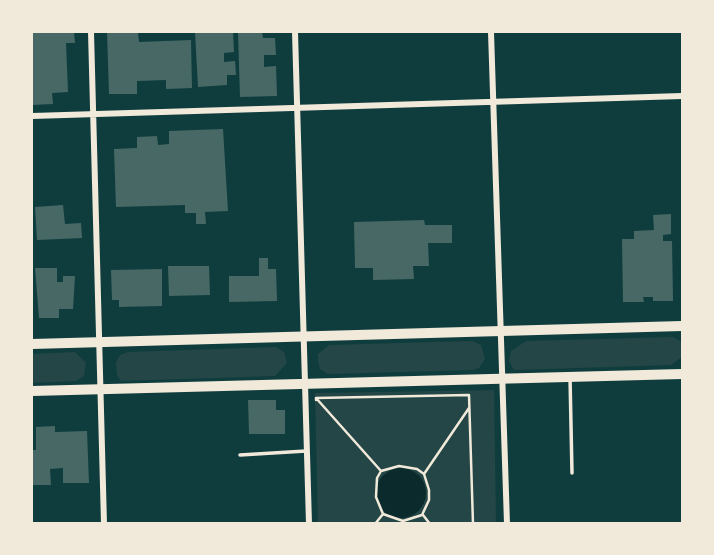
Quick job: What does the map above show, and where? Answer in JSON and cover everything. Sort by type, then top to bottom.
[{"type":"main road","points":[[32,344],[682,326]]},
{"type":"main road","points":[[32,391],[682,373]]},
{"type":"street","points":[[91,32],[97,342],[104,523]]},
{"type":"street","points":[[295,32],[309,523]]},
{"type":"street","points":[[491,32],[507,523]]},
{"type":"street","points":[[32,116],[493,104],[682,96]]},
{"type":"lane","points":[[570,377],[572,473]]},
{"type":"lane","points":[[240,455],[306,451]]},
{"type":"path","points":[[316,398],[469,395],[473,523]]},
{"type":"path","points":[[316,398],[316,412]]},
{"type":"path","points":[[316,398],[382,471]]},
{"type":"path","points":[[383,514],[403,521],[422,515],[429,500],[424,474],[469,408]]},
{"type":"path","points":[[382,471],[408,467],[424,474]]},
{"type":"path","points":[[382,471],[375,486],[383,514]]},
{"type":"path","points":[[375,523],[383,514]]},
{"type":"path","points":[[422,515],[430,523]]},
{"type":"shaded area","points":[[673,337],[682,342],[682,357],[671,365],[514,370],[509,361],[511,351],[526,341]]},
{"type":"shaded area","points":[[472,341],[481,345],[485,359],[479,368],[473,370],[328,374],[320,369],[318,362],[318,354],[329,345]]},
{"type":"shaded area","points":[[276,347],[284,352],[287,363],[275,376],[121,381],[117,375],[116,363],[120,355],[128,352]]},
{"type":"shaded area","points":[[75,352],[86,363],[84,376],[76,381],[32,383],[32,354]]},
{"type":"shaded area","points":[[494,390],[496,523],[318,523],[315,393]]},
{"type":"shaded area","points":[[401,468],[419,475],[426,493],[419,511],[401,518],[383,511],[376,493],[383,475]]},
{"type":"building","points":[[32,32],[74,32],[75,43],[66,43],[68,92],[52,93],[53,104],[32,105]]},
{"type":"building","points":[[107,32],[138,32],[139,42],[191,40],[192,88],[166,89],[166,80],[137,81],[137,94],[109,94]]},
{"type":"building","points":[[195,32],[233,32],[234,52],[224,53],[224,62],[235,61],[236,75],[227,75],[227,85],[198,87]]},
{"type":"building","points":[[238,32],[262,32],[263,38],[275,38],[276,55],[264,55],[264,67],[276,66],[277,96],[240,97]]},
{"type":"building","points":[[223,129],[228,211],[205,212],[206,224],[196,224],[196,213],[185,213],[185,205],[116,207],[114,149],[137,148],[137,137],[157,136],[158,145],[169,144],[169,131]]},
{"type":"building","points":[[63,205],[65,224],[81,223],[82,238],[37,240],[35,207]]},
{"type":"building","points":[[671,214],[671,234],[663,235],[663,241],[672,241],[673,301],[653,301],[653,297],[643,297],[644,302],[623,302],[622,239],[634,239],[634,231],[654,230],[653,215]]},
{"type":"building","points":[[424,220],[425,225],[452,225],[452,243],[428,243],[429,266],[413,266],[414,279],[373,280],[373,268],[355,268],[354,222]]},
{"type":"building","points":[[259,258],[268,258],[268,269],[276,269],[277,301],[229,302],[229,276],[259,276]]},
{"type":"building","points":[[168,266],[209,266],[210,295],[169,296]]},
{"type":"building","points":[[35,268],[57,268],[57,282],[63,282],[63,276],[75,276],[73,309],[59,309],[59,318],[39,318]]},
{"type":"building","points":[[162,269],[162,306],[119,307],[119,300],[112,300],[111,270]]},
{"type":"building","points":[[248,400],[276,400],[276,410],[285,410],[285,434],[249,434]]},
{"type":"building","points":[[55,426],[55,432],[87,431],[89,483],[63,483],[63,468],[50,469],[51,485],[33,485],[32,450],[36,450],[36,427]]}]
